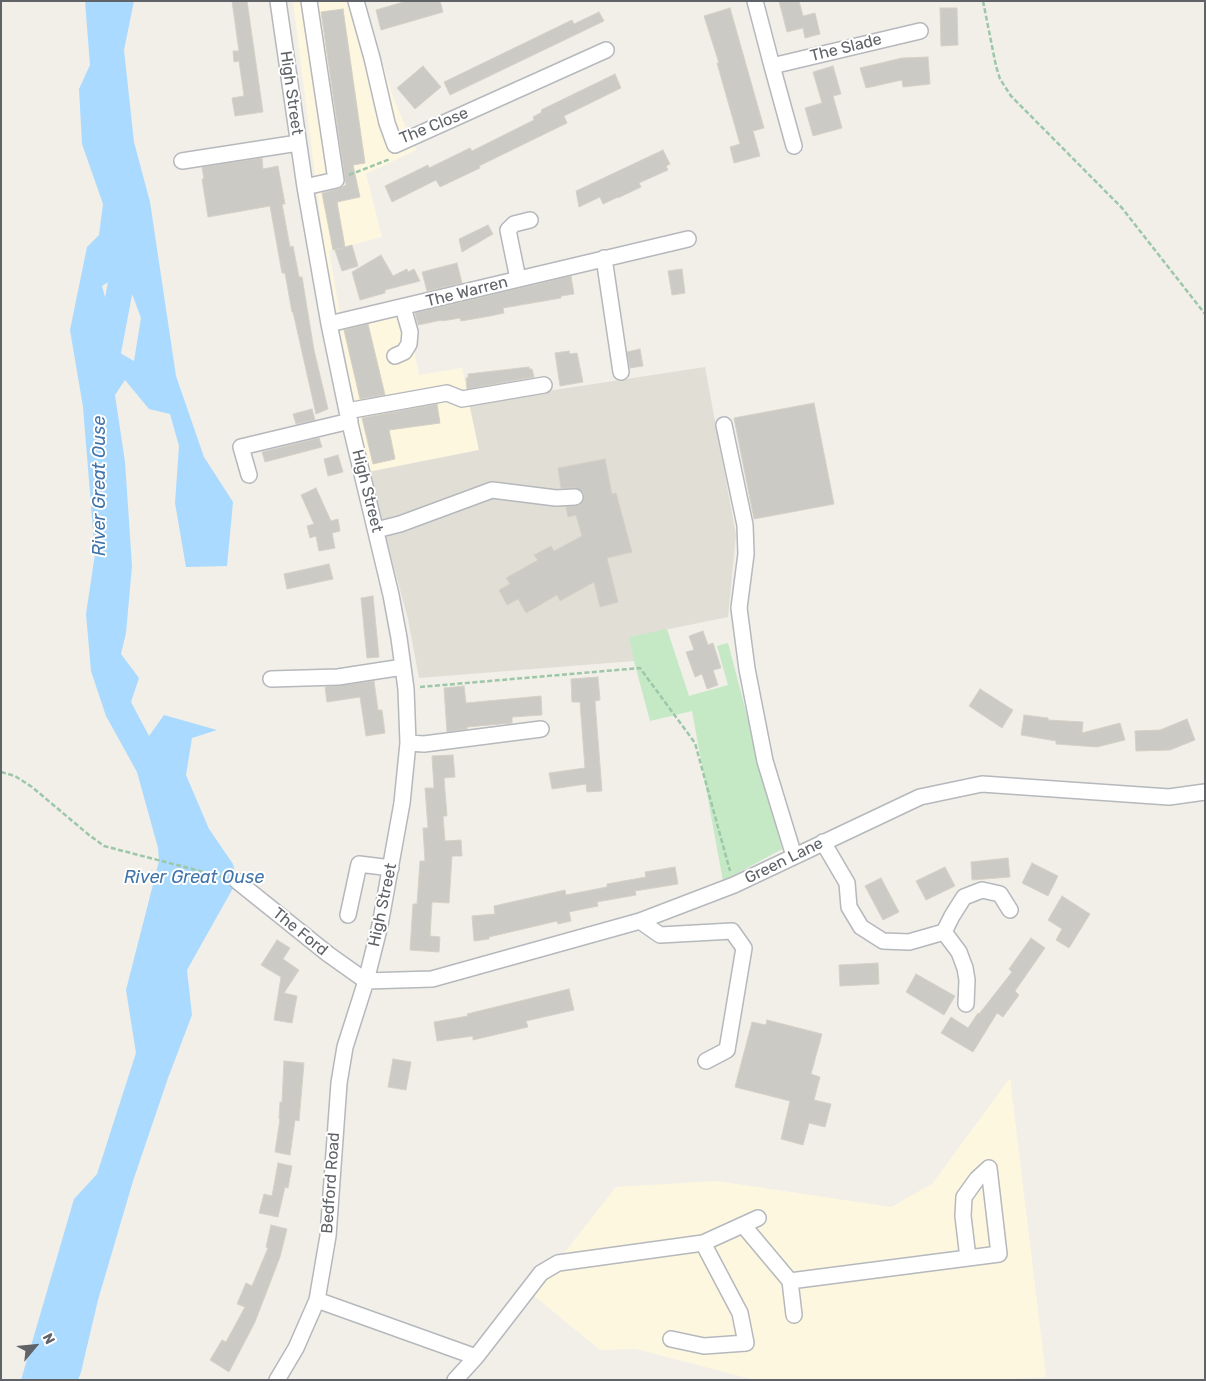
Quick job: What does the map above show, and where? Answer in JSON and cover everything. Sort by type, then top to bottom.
[{"type":"street","name":"High Street","points":[[278,1],[305,187],[330,324],[349,416],[391,595],[406,689],[408,743],[403,793],[380,924],[366,981]]},
{"type":"street","points":[[305,187],[336,180],[309,1]]},
{"type":"street","name":"The Close","points":[[356,1],[387,123],[395,145],[606,50]]},
{"type":"street","points":[[755,1],[794,146]]},
{"type":"street","name":"The Slade","points":[[772,66],[920,31]]},
{"type":"street","points":[[182,161],[298,143]]},
{"type":"street","points":[[518,279],[508,230],[514,224],[530,220]]},
{"type":"street","name":"The Warren","points":[[330,324],[688,239]]},
{"type":"street","points":[[604,258],[621,372]]},
{"type":"street","points":[[395,356],[404,352],[409,344],[410,332],[403,307]]},
{"type":"street","points":[[249,475],[240,447],[349,416],[447,393],[462,398],[544,385]]},
{"type":"street","points":[[724,425],[745,524],[746,554],[739,608],[747,669],[765,761],[794,856]]},
{"type":"street","points":[[376,530],[400,524],[492,490],[556,498],[575,497]]},
{"type":"street","points":[[271,679],[338,677],[403,667]]},
{"type":"street","points":[[408,743],[424,744],[541,730]]},
{"type":"street","name":"Green Lane","points":[[366,981],[432,979],[640,922],[734,885],[920,797],[982,784],[1168,797],[1205,792]]},
{"type":"street","points":[[823,842],[847,883],[849,908],[861,927],[883,941],[909,942],[944,932],[964,897],[982,890],[1000,894],[1010,910]]},
{"type":"street","points":[[348,915],[359,864],[391,868]]},
{"type":"street","name":"The Ford","points":[[236,881],[328,954],[366,981]]},
{"type":"street","points":[[640,922],[660,935],[732,931],[744,948],[727,1050],[706,1061]]},
{"type":"street","points":[[944,932],[959,952],[968,980],[966,1004]]},
{"type":"street","name":"Bedford Road","points":[[277,1380],[296,1348],[317,1300],[328,1236],[339,1083],[345,1047],[366,981]]},
{"type":"street","points":[[790,1281],[1000,1254],[989,1168],[977,1179],[964,1197],[963,1216],[968,1258]]},
{"type":"street","points":[[455,1380],[476,1357],[541,1273],[558,1263],[702,1244],[758,1218]]},
{"type":"street","points":[[743,1224],[790,1281],[794,1315]]},
{"type":"street","points":[[671,1339],[704,1346],[746,1343],[740,1313],[702,1244]]},
{"type":"street","points":[[317,1300],[476,1357]]},
{"type":"path","points":[[983,1],[996,66],[1000,79],[1011,96],[1122,208],[1205,314]]},
{"type":"path","points":[[336,180],[391,159]]},
{"type":"path","points":[[406,689],[640,668],[695,743],[734,885]]},
{"type":"path","points":[[1,772],[15,776],[32,787],[104,846],[236,881]]},
{"type":"shaded area","points":[[293,1],[363,1],[394,100],[416,150],[366,174],[382,237],[329,251],[341,319],[405,304],[419,375],[462,368],[479,450],[368,472],[324,246]]},
{"type":"shaded area","points":[[705,367],[736,535],[728,617],[630,637],[634,661],[419,678],[408,619],[368,472],[479,450],[469,403]]},
{"type":"shaded area","points":[[1010,1078],[1046,1377],[988,1380],[755,1380],[636,1349],[600,1350],[532,1294],[616,1187],[717,1181],[891,1207],[932,1184]]},
{"type":"green space","points":[[667,629],[689,696],[728,685],[717,646],[728,643],[782,849],[723,881],[692,711],[650,721],[634,661],[629,637]]},
{"type":"water","name":"River Great Ouse","points":[[85,1],[134,1],[124,50],[134,142],[150,202],[176,376],[204,457],[233,502],[227,566],[186,567],[175,503],[179,446],[170,414],[149,409],[125,380],[115,395],[125,462],[132,566],[126,633],[121,654],[139,678],[131,702],[149,736],[164,715],[217,730],[192,738],[186,775],[209,829],[233,864],[237,881],[187,970],[192,1015],[168,1078],[133,1181],[98,1300],[78,1380],[21,1380],[74,1199],[97,1174],[136,1053],[126,990],[159,861],[158,848],[137,772],[106,716],[91,671],[86,614],[95,554],[83,407],[70,330],[87,247],[99,235],[103,204],[82,144],[79,89],[90,65]],"holes":[[[124,272],[141,318],[134,361],[120,353],[102,286]]]},
{"type":"building","points":[[232,1],[247,1],[263,112],[235,116],[232,98],[244,96],[239,61],[234,62],[233,51],[239,51]]},
{"type":"building","points":[[407,1],[440,1],[443,12],[381,30],[376,10]]},
{"type":"building","points":[[779,1],[799,1],[803,16],[815,13],[820,34],[805,38],[803,28],[787,32]]},
{"type":"building","points":[[730,8],[764,128],[753,131],[760,156],[734,163],[730,147],[740,144],[717,63],[719,63],[704,16]]},
{"type":"building","points":[[940,8],[957,8],[958,45],[941,46]]},
{"type":"building","points":[[343,9],[365,163],[353,165],[360,197],[337,202],[345,247],[352,245],[358,266],[342,271],[335,250],[343,248],[333,250],[322,193],[346,185],[321,12]]},
{"type":"building","points":[[599,12],[604,21],[450,95],[444,82],[572,20],[574,24]]},
{"type":"building","points":[[928,57],[930,84],[903,87],[902,80],[866,88],[860,68],[902,58]]},
{"type":"building","points":[[423,66],[441,87],[415,109],[397,88]]},
{"type":"building","points":[[833,66],[841,94],[833,96],[842,128],[813,136],[805,108],[822,103],[813,72]]},
{"type":"building","points":[[615,74],[621,88],[564,116],[567,123],[440,187],[436,180],[392,202],[385,186],[428,165],[429,168],[470,148],[472,151],[534,120],[533,117],[542,112],[541,110]]},
{"type":"building","points":[[663,150],[670,164],[666,166],[668,170],[639,183],[641,187],[618,198],[603,204],[600,197],[579,207],[576,191]]},
{"type":"building","points":[[262,158],[263,169],[278,166],[285,204],[282,204],[290,247],[293,246],[299,277],[302,277],[314,350],[328,409],[316,414],[292,312],[285,273],[282,273],[270,206],[208,217],[202,167]]},
{"type":"building","points":[[488,225],[493,234],[462,252],[459,239]]},
{"type":"building","points":[[381,255],[393,276],[407,269],[408,272],[414,269],[420,281],[385,290],[385,293],[360,300],[352,272]]},
{"type":"building","points":[[457,263],[462,283],[427,291],[422,272]]},
{"type":"building","points":[[682,269],[685,293],[672,295],[668,271]]},
{"type":"building","points":[[571,276],[574,294],[503,308],[504,313],[490,316],[461,321],[460,318],[442,320],[418,325],[415,313]]},
{"type":"building","points":[[368,324],[385,395],[360,399],[344,330]]},
{"type":"building","points":[[640,349],[643,366],[630,368],[627,352]]},
{"type":"building","points":[[569,351],[570,354],[577,353],[583,382],[560,386],[555,353]]},
{"type":"building","points":[[529,367],[529,369],[532,369],[534,377],[467,389],[466,378],[468,378],[468,374]]},
{"type":"building","points":[[814,403],[834,504],[754,519],[734,418]]},
{"type":"building","points":[[437,404],[440,423],[389,430],[395,459],[373,464],[362,418]]},
{"type":"building","points":[[312,409],[315,420],[296,424],[293,414]]},
{"type":"building","points":[[319,438],[322,447],[265,462],[262,452]]},
{"type":"building","points":[[338,455],[343,472],[328,476],[324,459]]},
{"type":"building","points":[[605,459],[612,494],[616,493],[632,552],[607,558],[618,602],[600,607],[594,582],[560,601],[557,595],[526,613],[518,599],[507,605],[499,590],[510,584],[506,578],[538,560],[534,555],[551,546],[554,551],[582,536],[576,515],[568,517],[566,507],[580,505],[584,497],[583,492],[575,488],[561,488],[558,468]]},
{"type":"building","points":[[316,488],[331,521],[338,519],[340,531],[332,533],[335,548],[319,551],[316,536],[310,538],[307,526],[314,524],[301,495]]},
{"type":"building","points":[[329,564],[333,579],[287,589],[284,574]]},
{"type":"building","points":[[373,596],[379,657],[367,658],[361,598]]},
{"type":"building","points":[[703,631],[708,645],[713,643],[721,668],[713,670],[718,685],[707,689],[702,674],[695,677],[686,652],[694,650],[689,636]]},
{"type":"building","points":[[598,677],[600,700],[595,701],[602,791],[587,792],[586,784],[552,789],[549,773],[585,768],[580,702],[572,702],[571,679]]},
{"type":"building","points":[[374,681],[378,710],[382,710],[385,733],[366,736],[360,697],[327,702],[325,687]]},
{"type":"building","points":[[464,686],[466,703],[541,696],[542,715],[512,717],[512,723],[467,727],[467,729],[447,732],[444,688]]},
{"type":"building","points":[[980,689],[1013,710],[1002,728],[969,706]]},
{"type":"building","points":[[1024,715],[1048,718],[1048,720],[1083,722],[1082,733],[1120,723],[1125,740],[1097,747],[1056,744],[1056,741],[1021,735]]},
{"type":"building","points":[[1187,719],[1195,740],[1170,750],[1136,751],[1135,731],[1160,730]]},
{"type":"building","points":[[453,755],[455,777],[444,778],[447,816],[443,816],[445,841],[461,840],[462,856],[452,856],[449,903],[432,902],[430,936],[440,937],[439,952],[410,950],[413,904],[417,904],[420,861],[425,861],[423,828],[428,828],[425,788],[434,788],[432,756]]},
{"type":"building","points":[[1008,858],[1010,877],[972,880],[971,862]]},
{"type":"building","points":[[1032,863],[1058,876],[1048,896],[1022,883]]},
{"type":"building","points":[[675,867],[678,884],[635,891],[636,895],[597,902],[598,906],[569,912],[571,921],[558,924],[557,921],[489,937],[489,939],[474,941],[472,916],[495,914],[494,906],[565,890],[566,895],[607,887],[607,884],[646,877],[645,872]]},
{"type":"building","points":[[945,867],[955,886],[926,900],[916,881]]},
{"type":"building","points":[[881,878],[899,912],[883,920],[865,886]]},
{"type":"building","points":[[1062,896],[1090,914],[1069,948],[1056,940],[1062,929],[1048,920]]},
{"type":"building","points":[[1031,938],[1045,948],[1015,991],[1019,995],[1003,1017],[997,1013],[973,1052],[941,1033],[951,1017],[968,1028],[1012,972],[1009,969]]},
{"type":"building","points":[[277,940],[290,948],[283,959],[299,970],[284,993],[297,996],[292,1023],[274,1020],[281,977],[261,965]]},
{"type":"building","points":[[878,963],[879,984],[840,986],[839,965]]},
{"type":"building","points":[[916,974],[955,996],[944,1015],[906,992]]},
{"type":"building","points":[[569,989],[574,1010],[526,1021],[528,1027],[473,1040],[473,1036],[437,1041],[434,1022],[468,1016],[467,1014]]},
{"type":"building","points":[[767,1020],[822,1034],[811,1074],[820,1077],[814,1100],[831,1104],[825,1127],[809,1123],[803,1145],[781,1139],[790,1101],[735,1087],[752,1022],[766,1025]]},
{"type":"building","points":[[393,1059],[411,1062],[406,1090],[388,1087]]},
{"type":"building","points":[[284,1061],[304,1063],[299,1121],[295,1120],[290,1155],[275,1152],[280,1119],[280,1102],[282,1102]]},
{"type":"building","points":[[278,1163],[292,1166],[288,1188],[285,1187],[278,1217],[259,1213],[264,1194],[272,1196]]},
{"type":"building","points":[[271,1225],[287,1229],[280,1257],[255,1322],[229,1372],[210,1360],[222,1340],[226,1342],[245,1307],[237,1304],[246,1283],[252,1286],[268,1248],[266,1247]]},
{"type":"waterway","name":"River Great Ouse","points":[[106,362],[130,236]]}]
